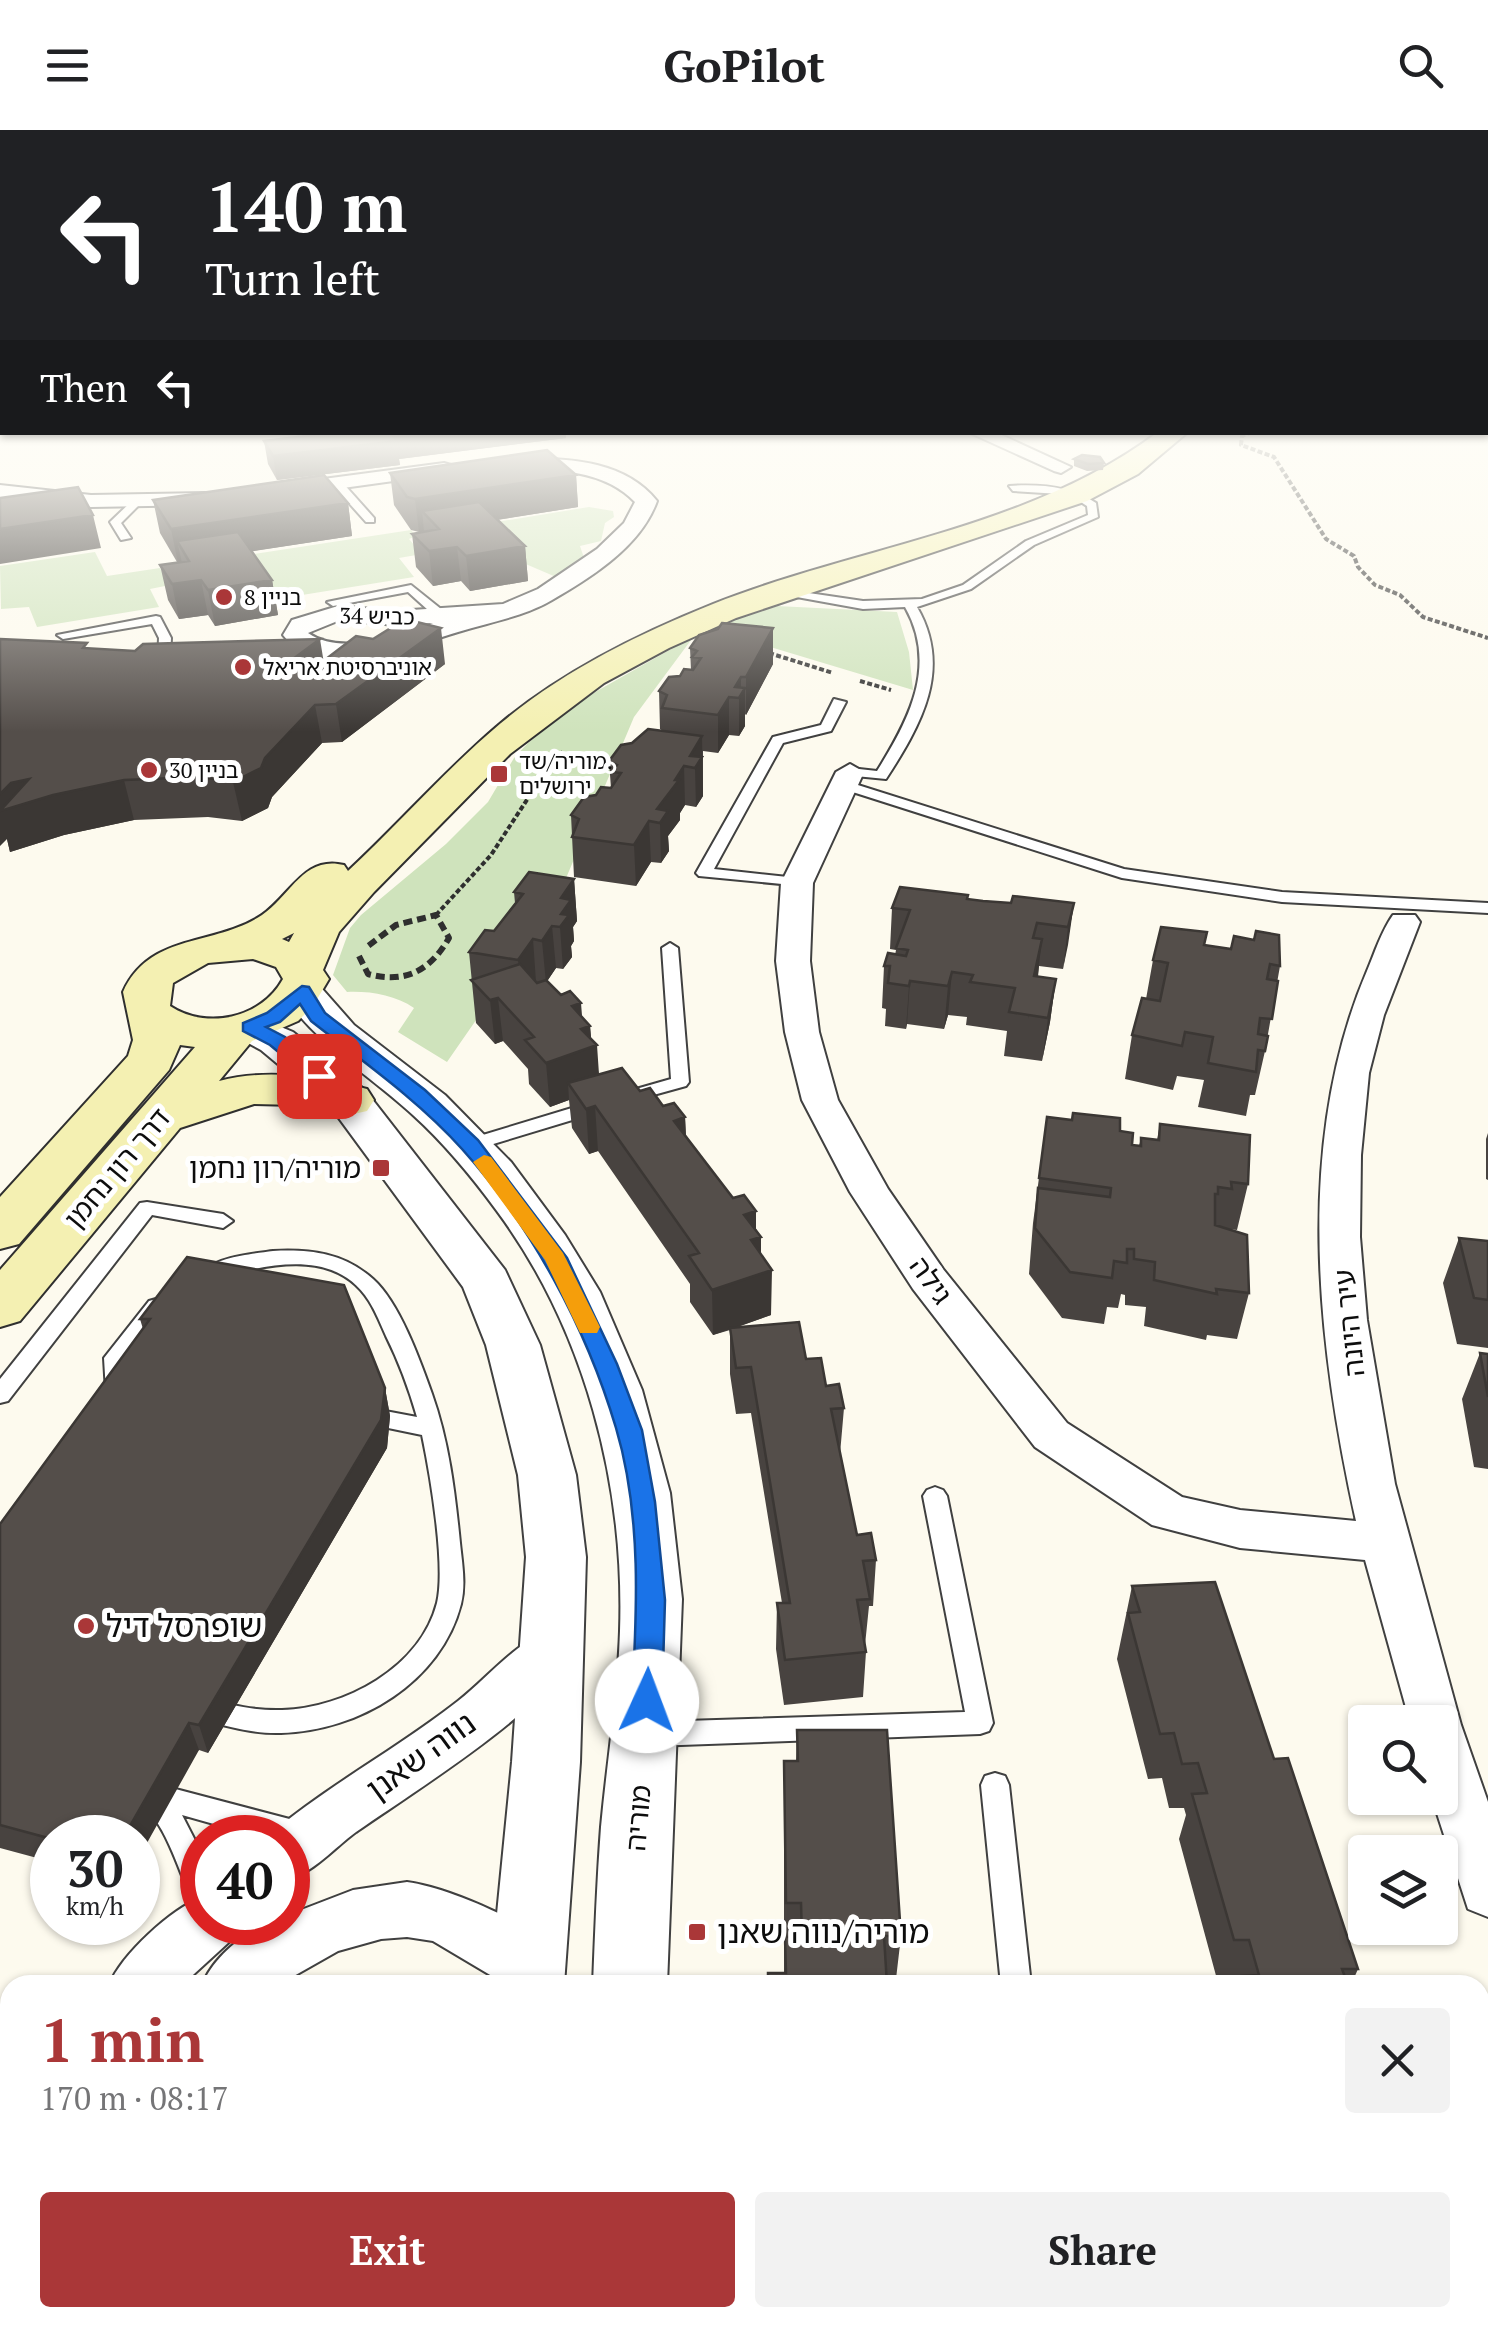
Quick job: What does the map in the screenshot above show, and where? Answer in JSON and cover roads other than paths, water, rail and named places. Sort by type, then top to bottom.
[{"type":"main road","points":[[642,612],[735,576],[905,526]]},
{"type":"main road","points":[[149,1013],[162,1024],[183,1031],[243,1028],[274,1018],[302,980],[307,945],[348,896],[529,719],[646,645],[927,526]]},
{"type":"main road","points":[[235,945],[278,924],[300,905],[375,823]]},
{"type":"main road","points":[[235,945],[277,950],[293,958],[302,980]]},
{"type":"main road","name":"דרך רון נחמן","points":[[0,1231],[152,1060],[157,1040],[144,999],[148,984],[161,970],[198,952],[235,945]]},
{"type":"main road","name":"דרך רון נחמן","points":[[0,1308],[160,1118],[243,1028]]},
{"type":"main road","points":[[160,1118],[215,1095],[244,1088],[279,1086],[349,1100]]},
{"type":"street","name":"כביש 34","points":[[502,613],[396,618],[338,613],[301,625],[296,636],[317,648],[358,650],[502,613],[544,595],[600,557],[631,526]]},
{"type":"street","points":[[132,662],[164,660]]},
{"type":"street","name":"גילה","points":[[846,778],[797,882],[793,961],[802,1032],[820,1100],[870,1192],[928,1279],[1051,1435],[1168,1512],[1240,1529],[1385,1543]]},
{"type":"street","name":"עיר היונה","points":[[1404,922],[1377,988],[1352,1071],[1343,1180],[1341,1296],[1385,1543],[1431,1705]]},
{"type":"street","name":"מוריה","points":[[302,980],[318,1017],[417,1094],[470,1145],[555,1258],[605,1364],[630,1430],[642,1502],[651,1600],[630,1975]]},
{"type":"street","points":[[243,1028],[278,1041],[349,1100],[487,1282],[513,1345],[549,1492],[556,1556],[546,1762],[527,1975],[432,1913],[378,1912],[310,1933],[243,1975]]},
{"type":"street","name":"נווה שאנן","points":[[310,1836],[476,1718],[550,1652]]},
{"type":"street","points":[[1458,1794],[1488,1890]]},
{"type":"street","points":[[150,1975],[183,1945]]},
{"type":"lane","points":[[118,526],[125,538]]},
{"type":"lane","points":[[773,592],[864,605],[909,604],[947,597],[1030,543],[1069,526]]},
{"type":"lane","points":[[333,602],[410,588],[442,616]]},
{"type":"lane","points":[[846,778],[881,776],[907,734],[924,692],[929,671],[925,647],[909,604]]},
{"type":"lane","points":[[63,635],[156,620],[165,638],[164,660]]},
{"type":"lane","points":[[797,882],[704,873],[778,740],[826,728],[840,702]]},
{"type":"lane","points":[[846,778],[1122,873],[1282,898],[1488,908]]},
{"type":"lane","points":[[470,1145],[680,1082],[670,948]]},
{"type":"lane","points":[[0,1395],[147,1208],[222,1222]]},
{"type":"lane","points":[[108,1413],[118,1398],[114,1358],[179,1286],[257,1261],[306,1257],[339,1265],[373,1290],[420,1389],[445,1477],[449,1603],[437,1632],[401,1677],[342,1710],[286,1722],[251,1720],[174,1702]]},
{"type":"lane","points":[[336,1410],[430,1428]]},
{"type":"lane","points":[[646,1735],[980,1723],[935,1496]]},
{"type":"lane","points":[[995,1785],[1015,1975]]},
{"type":"lane","points":[[124,1788],[210,1815]]},
{"type":"lane","points":[[155,1796],[180,1838]]},
{"type":"place","name":"בניין 8","points":[[224,597]]},
{"type":"place","name":"אוניברסיטת אריאל","points":[[243,667]]},
{"type":"place","name":"בניין 30","points":[[149,770]]},
{"type":"place","name":"מוריה/שד. ירושלים","points":[[499,774]]},
{"type":"place","name":"מוריה/רון נחמן","points":[[381,1168]]},
{"type":"place","name":"שופרסל דיל","points":[[86,1626]]},
{"type":"place","name":"מוריה/נווה שאנן","points":[[697,1932]]}]
